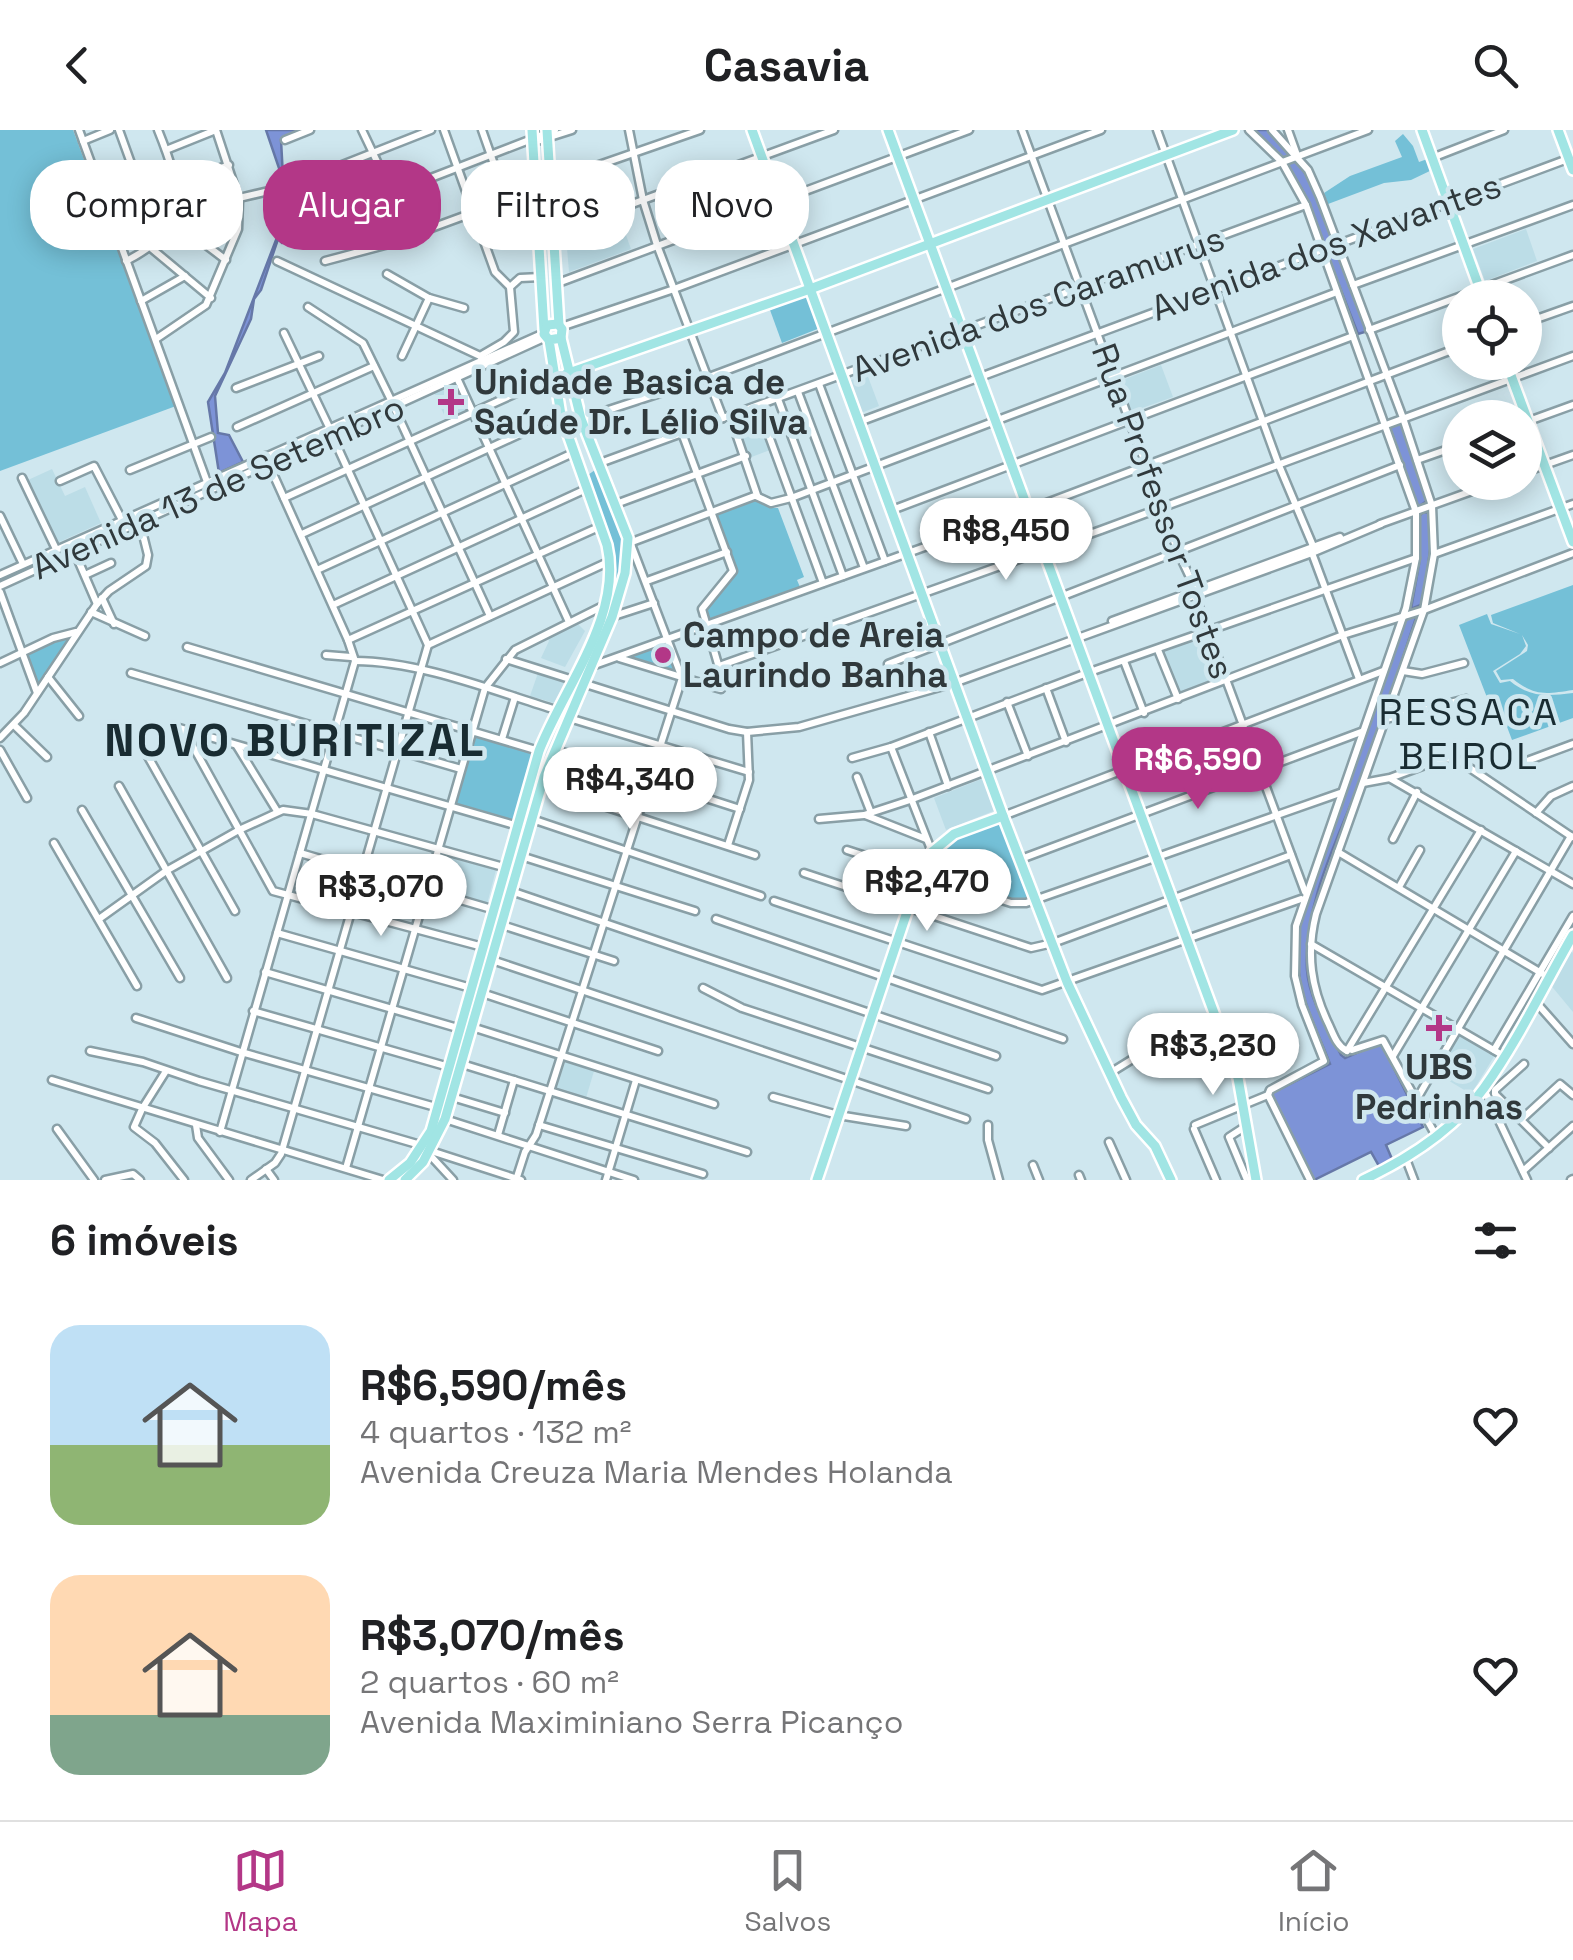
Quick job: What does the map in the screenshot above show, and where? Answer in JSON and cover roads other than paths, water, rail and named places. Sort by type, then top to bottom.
[{"type":"main road","points":[[752,130],[763,160]]},
{"type":"main road","points":[[888,130],[1215,1015],[1244,1105],[1256,1180]]},
{"type":"main road","points":[[554,376],[810,289],[1233,130]]},
{"type":"main road","points":[[1422,130],[1476,280]]},
{"type":"main road","points":[[1558,130],[1573,170]]},
{"type":"main road","points":[[549,133],[550,160]]},
{"type":"main road","points":[[477,991],[492,960],[532,819],[528,790],[540,751],[608,604],[610,561],[562,415],[546,335],[541,250]]},
{"type":"main road","points":[[386,1180],[428,1150],[439,1108],[462,1064],[484,947],[518,826],[541,790],[554,749],[612,617],[625,573],[630,540],[568,374],[555,250]]},
{"type":"main road","points":[[796,250],[1002,816],[1067,982],[1109,1074],[1136,1125],[1155,1146],[1171,1180]]},
{"type":"main road","points":[[546,335],[550,324],[563,328]]},
{"type":"main road","points":[[546,335],[563,328]]},
{"type":"main road","points":[[1542,460],[1573,542]]},
{"type":"main road","points":[[580,470],[600,463]]},
{"type":"main road","points":[[602,530],[616,534],[623,524]]},
{"type":"main road","points":[[528,790],[541,790]]},
{"type":"main road","points":[[817,1180],[920,874],[932,852],[954,834],[1002,816]]},
{"type":"main road","points":[[1368,1179],[1406,1159],[1436,1136],[1484,1089],[1499,1054],[1534,1000],[1544,975],[1573,934]]},
{"type":"main road","points":[[406,1179],[445,1119],[450,1068],[467,1028]]},
{"type":"street","points":[[79,130],[90,160]]},
{"type":"street","points":[[83,141],[110,130]]},
{"type":"street","points":[[119,130],[130,160]]},
{"type":"street","points":[[158,130],[169,160]]},
{"type":"street","points":[[166,150],[216,130],[227,160]]},
{"type":"street","points":[[285,140],[310,130]]},
{"type":"street","points":[[362,130],[377,160]]},
{"type":"street","points":[[243,198],[283,187],[431,130]]},
{"type":"street","points":[[444,130],[461,176]]},
{"type":"street","points":[[482,130],[493,160]]},
{"type":"street","points":[[441,174],[531,139],[572,130]]},
{"type":"street","points":[[629,130],[655,239]]},
{"type":"street","points":[[612,160],[700,130]]},
{"type":"street","points":[[635,203],[834,130]]},
{"type":"street","points":[[809,189],[969,130]]},
{"type":"street","name":"Rua Professor Tostes","points":[[1022,130],[1304,896]]},
{"type":"street","points":[[809,238],[1102,130]]},
{"type":"street","points":[[1157,130],[1359,678]]},
{"type":"street","points":[[1249,130],[1282,162],[1353,286],[1431,507],[1434,554],[1423,610],[1316,914],[1310,969],[1318,1002],[1340,1047],[1348,1050],[1383,1040],[1436,1136]]},
{"type":"street","points":[[1272,130],[1297,156]]},
{"type":"street","points":[[1288,130],[1297,156],[1320,197],[1337,292],[1417,511],[1416,558],[1403,616],[1304,896],[1294,935],[1295,976],[1302,1005],[1324,1056],[1323,1063],[1270,1090],[1268,1096],[1310,1180]]},
{"type":"street","points":[[582,420],[709,377],[1368,130]]},
{"type":"street","points":[[1432,158],[1504,130]]},
{"type":"street","name":"Avenida dos Xavantes","points":[[859,422],[1571,157]]},
{"type":"street","name":"Avenida dos Caramurus","points":[[600,463],[1306,205]]},
{"type":"street","points":[[1353,286],[1573,205]]},
{"type":"street","points":[[325,261],[385,245],[461,217]]},
{"type":"street","points":[[558,283],[655,246]]},
{"type":"street","points":[[122,250],[208,482]]},
{"type":"street","points":[[126,261],[147,250]]},
{"type":"street","points":[[153,250],[211,298]]},
{"type":"street","points":[[214,250],[226,260]]},
{"type":"street","points":[[156,340],[201,311],[211,298],[230,250]]},
{"type":"street","points":[[277,262],[480,359],[514,332],[510,287],[495,272],[488,250]]},
{"type":"street","points":[[659,250],[689,332],[746,456],[757,495],[771,503],[1337,292]]},
{"type":"street","points":[[563,328],[778,250]]},
{"type":"street","points":[[1512,280],[1573,255]]},
{"type":"street","points":[[387,274],[429,298],[464,308]]},
{"type":"street","points":[[142,301],[185,276]]},
{"type":"street","points":[[510,287],[520,278],[542,277]]},
{"type":"street","points":[[402,356],[429,298]]},
{"type":"street","points":[[1369,330],[1442,306]]},
{"type":"street","points":[[1542,317],[1573,306]]},
{"type":"street","points":[[308,308],[361,341],[490,616]]},
{"type":"street","points":[[252,1180],[278,1159],[282,1149],[428,645],[284,333]]},
{"type":"street","name":"Avenida 13 de Setembro","points":[[392,404],[480,359],[546,335]]},
{"type":"street","name":"Avenida 13 de Setembro","points":[[0,575],[122,520],[149,514],[546,335]]},
{"type":"street","points":[[892,510],[1354,336]]},
{"type":"street","points":[[590,668],[1028,510],[1442,354]]},
{"type":"street","points":[[236,388],[319,356]]},
{"type":"street","points":[[1542,367],[1573,356]]},
{"type":"street","points":[[237,427],[374,366]]},
{"type":"street","points":[[284,498],[554,376]]},
{"type":"street","points":[[457,378],[569,622]]},
{"type":"street","points":[[720,666],[1506,380]]},
{"type":"street","points":[[819,384],[886,561]]},
{"type":"street","points":[[798,392],[864,568]]},
{"type":"street","points":[[778,399],[844,576]]},
{"type":"street","points":[[1542,416],[1573,405]]},
{"type":"street","points":[[758,406],[822,583]]},
{"type":"street","points":[[302,534],[562,415]]},
{"type":"street","points":[[618,657],[721,689],[724,685],[702,606],[733,572],[682,433]]},
{"type":"street","points":[[130,470],[211,437]]},
{"type":"street","points":[[1417,460],[1442,451]]},
{"type":"street","points":[[317,570],[573,452]]},
{"type":"street","points":[[1544,465],[1573,455]]},
{"type":"street","points":[[616,504],[746,456]]},
{"type":"street","points":[[220,1132],[353,659],[302,534],[266,460]]},
{"type":"street","name":"Avenida 13 de Setembro","points":[[0,589],[140,523],[149,514],[208,482],[266,460]]},
{"type":"street","points":[[888,664],[1400,465]]},
{"type":"street","points":[[60,481],[94,466],[122,520]]},
{"type":"street","points":[[22,478],[60,559]]},
{"type":"street","points":[[332,605],[586,488]]},
{"type":"street","points":[[90,1050],[358,1126],[518,1180],[540,1124],[682,678],[630,540],[757,495]]},
{"type":"street","points":[[506,659],[747,732],[799,727],[954,683],[1449,500]]},
{"type":"street","points":[[1434,554],[1573,504]]},
{"type":"street","points":[[0,516],[23,564]]},
{"type":"street","points":[[0,738],[37,693],[90,612],[146,566],[148,555],[140,523]]},
{"type":"street","points":[[348,640],[473,582],[602,530]]},
{"type":"street","points":[[75,552],[84,575],[114,624]]},
{"type":"street","points":[[647,582],[727,552]]},
{"type":"street","points":[[818,818],[867,814],[910,800],[1573,553]]},
{"type":"street","points":[[852,758],[1416,558]]},
{"type":"street","points":[[428,645],[610,561]]},
{"type":"street","points":[[84,575],[111,563]]},
{"type":"street","points":[[0,589],[37,693]]},
{"type":"street","points":[[612,617],[654,603]]},
{"type":"street","points":[[346,1168],[486,688],[515,650],[608,604]]},
{"type":"street","points":[[90,612],[146,636]]},
{"type":"street","points":[[0,663],[60,635],[76,632]]},
{"type":"street","points":[[186,647],[540,751]]},
{"type":"street","points":[[1158,650],[1178,699]]},
{"type":"street","points":[[326,655],[421,671],[556,710]]},
{"type":"street","points":[[1124,660],[1144,712]]},
{"type":"street","points":[[1402,671],[1422,674],[1464,663]]},
{"type":"street","points":[[1002,816],[1383,671]]},
{"type":"street","points":[[130,673],[462,769]]},
{"type":"street","points":[[48,677],[79,716]]},
{"type":"street","points":[[1046,688],[1066,742]]},
{"type":"street","points":[[502,740],[515,697]]},
{"type":"street","points":[[1386,719],[1466,699]]},
{"type":"street","points":[[1007,702],[1028,756]]},
{"type":"street","points":[[568,717],[749,772]]},
{"type":"street","points":[[14,725],[47,757]]},
{"type":"street","points":[[484,947],[271,888],[181,729],[518,826]]},
{"type":"street","points":[[728,845],[749,772],[747,732]]},
{"type":"street","points":[[929,732],[948,786]]},
{"type":"street","points":[[1021,859],[1362,732]]},
{"type":"street","points":[[1526,760],[1573,744]]},
{"type":"street","points":[[237,746],[277,811]]},
{"type":"street","points":[[891,747],[932,852]]},
{"type":"street","points":[[554,749],[740,808]]},
{"type":"street","points":[[0,750],[27,798]]},
{"type":"street","points":[[146,754],[236,911]]},
{"type":"street","points":[[1362,783],[1455,758],[1572,837],[1416,1102]]},
{"type":"street","points":[[857,776],[867,814]]},
{"type":"street","points":[[1390,778],[1573,884]]},
{"type":"street","points":[[119,786],[227,978]]},
{"type":"street","points":[[1536,813],[1551,796],[1573,786]]},
{"type":"street","points":[[541,790],[639,816],[755,855]]},
{"type":"street","points":[[847,850],[1011,904],[1037,901],[1341,792]]},
{"type":"street","points":[[1393,839],[1417,792]]},
{"type":"street","points":[[82,810],[180,978]]},
{"type":"street","points":[[99,919],[166,870],[277,811],[312,814],[507,868]]},
{"type":"street","points":[[867,814],[926,839]]},
{"type":"street","points":[[532,819],[761,896]]},
{"type":"street","points":[[1348,1050],[1481,830]]},
{"type":"street","points":[[54,843],[137,986]]},
{"type":"street","points":[[1399,887],[1420,850]]},
{"type":"street","points":[[1392,1056],[1516,850]]},
{"type":"street","points":[[1338,852],[1544,975]]},
{"type":"street","points":[[300,854],[495,910]]},
{"type":"street","points":[[804,873],[1026,948],[1053,943],[1291,854]]},
{"type":"street","points":[[522,856],[695,911]]},
{"type":"street","points":[[511,891],[996,1056]]},
{"type":"street","points":[[774,901],[1031,988],[1048,990],[1304,896]]},
{"type":"street","points":[[1310,944],[1499,1054],[1573,916]]},
{"type":"street","points":[[716,919],[1063,1039]]},
{"type":"street","points":[[502,924],[614,961]]},
{"type":"street","points":[[277,932],[404,968],[658,1052]]},
{"type":"street","points":[[492,960],[966,1120]]},
{"type":"street","points":[[265,972],[467,1028],[714,1104]]},
{"type":"street","points":[[703,988],[742,1008],[988,1088]]},
{"type":"street","points":[[1534,1000],[1573,1044]]},
{"type":"street","points":[[253,1011],[450,1068]]},
{"type":"street","points":[[1109,1074],[1178,1030],[1215,1015]]},
{"type":"street","points":[[136,1018],[439,1108]]},
{"type":"street","points":[[462,1064],[746,1152]]},
{"type":"street","points":[[1524,1064],[1494,1094],[1548,1148]]},
{"type":"street","points":[[166,1070],[142,1108],[135,1128],[156,1143],[184,1180]]},
{"type":"street","points":[[52,1080],[386,1180]]},
{"type":"street","points":[[498,1135],[514,1080]]},
{"type":"street","points":[[608,1176],[636,1080]]},
{"type":"street","points":[[1522,1119],[1560,1084],[1573,1095]]},
{"type":"street","points":[[1484,1089],[1527,1180]]},
{"type":"street","points":[[450,1091],[505,1113]]},
{"type":"street","points":[[1216,1180],[1195,1127],[1268,1096]]},
{"type":"street","points":[[773,1097],[838,1115],[906,1126]]},
{"type":"street","points":[[445,1119],[608,1176],[634,1180]]},
{"type":"street","points":[[540,1124],[704,1174]]},
{"type":"street","points":[[196,1125],[198,1138],[229,1180]]},
{"type":"street","points":[[988,1125],[999,1180]]},
{"type":"street","points":[[1247,1180],[1229,1136],[1248,1126]]},
{"type":"street","points":[[1522,1170],[1573,1126]]},
{"type":"street","points":[[57,1129],[94,1180]]},
{"type":"street","points":[[1110,1142],[1126,1180]]},
{"type":"street","points":[[428,1150],[453,1180]]},
{"type":"street","points":[[1406,1159],[1414,1180]]},
{"type":"street","points":[[1033,1165],[1039,1180]]},
{"type":"street","points":[[266,1170],[274,1180]]},
{"type":"street","points":[[105,1180],[132,1174],[139,1179]]},
{"type":"place","name":"Unidade Basica de Saúde Dr. Lélio Silva","points":[[451,402]]},
{"type":"place","name":"Campo de Areia Laurindo Banha","points":[[663,655]]},
{"type":"place","name":"UBS Pedrinhas","points":[[1439,1028]]},
{"type":"district","name":"RESSACA BEIROL","points":[[1469,734]]},
{"type":"district","name":"NOVO BURITIZAL","points":[[295,740]]}]
